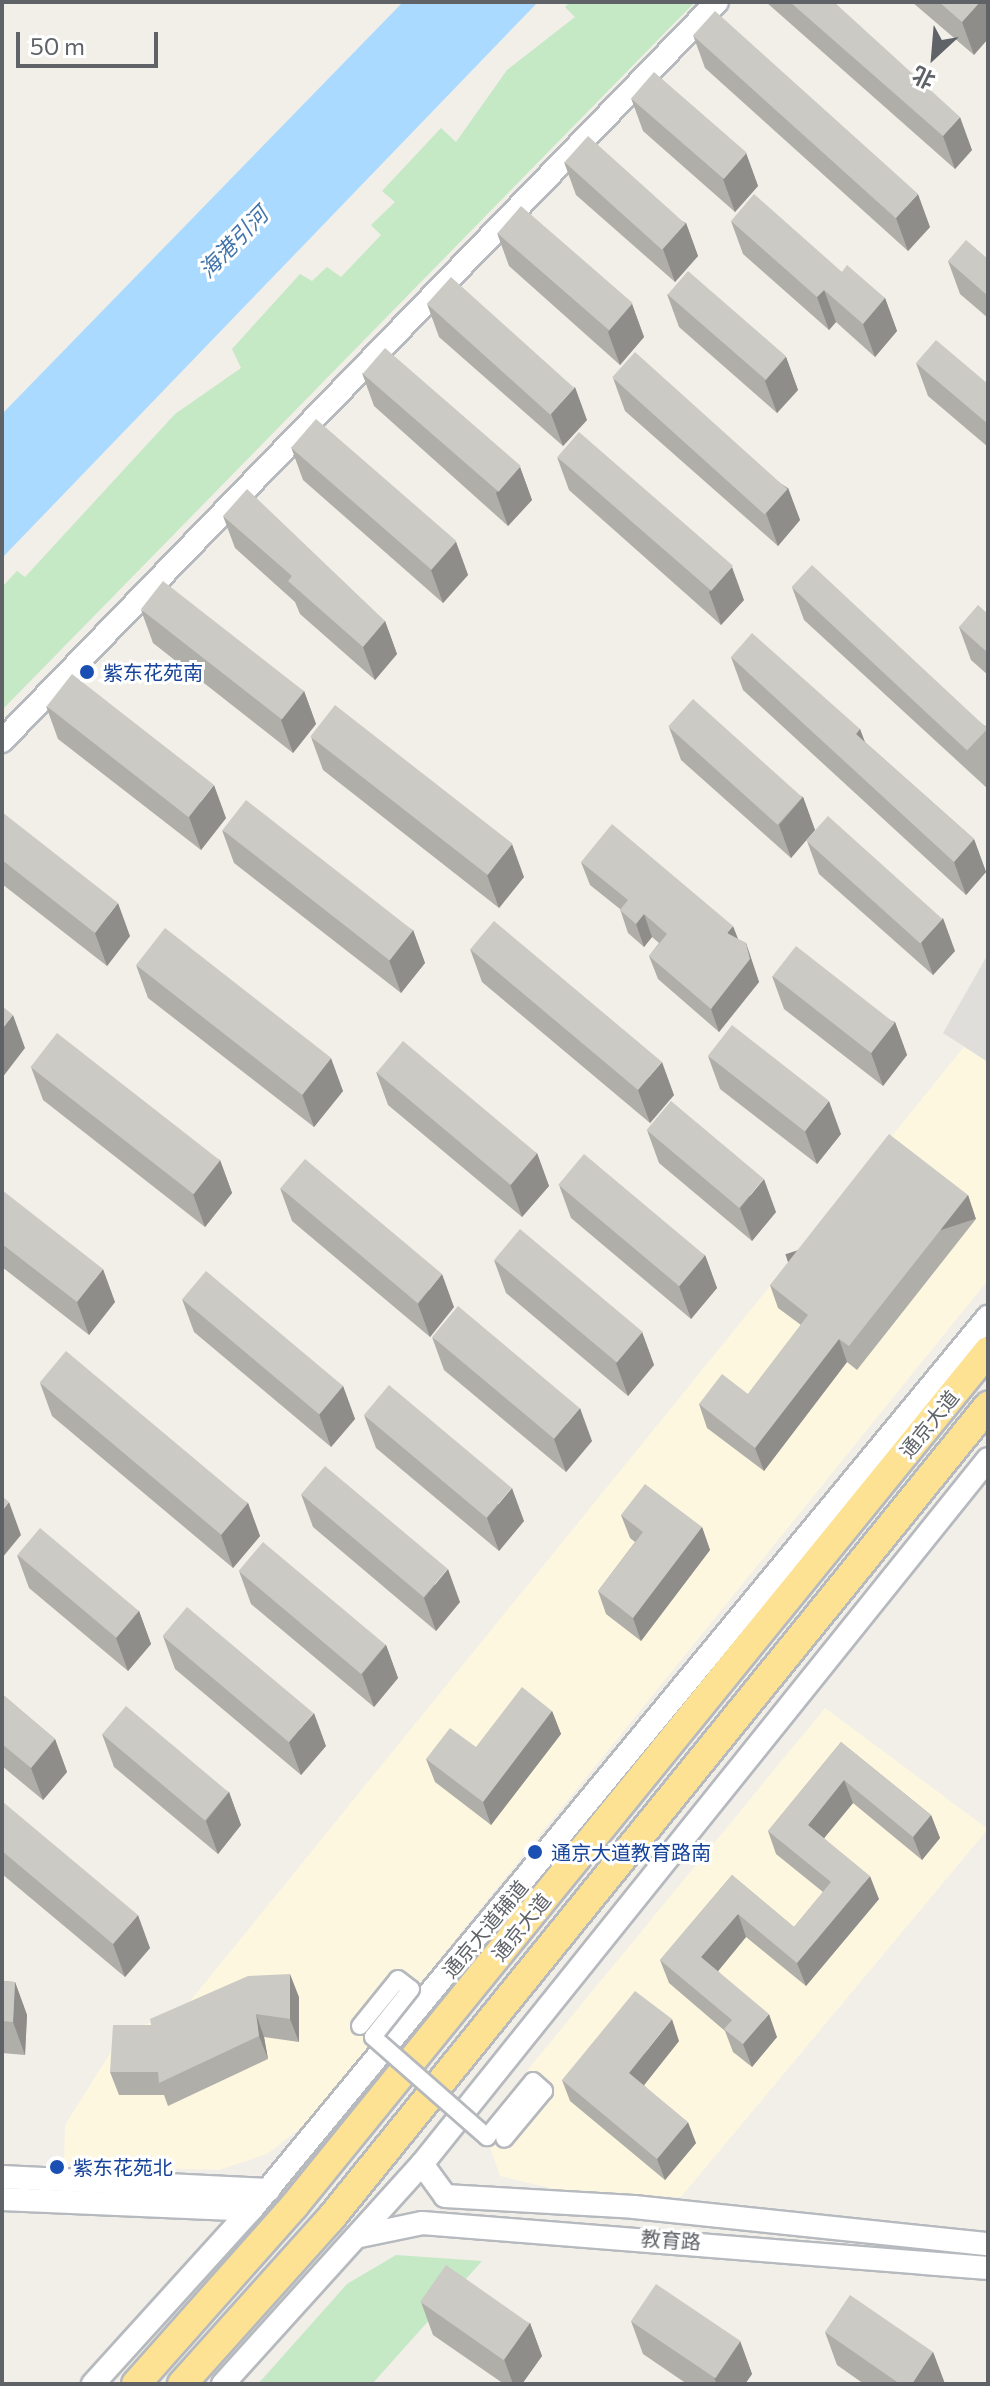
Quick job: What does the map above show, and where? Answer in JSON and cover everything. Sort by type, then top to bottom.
[{"type":"highway","name":"通京大道","points":[[136,2384],[294,2206],[988,1351]]},
{"type":"highway","name":"通京大道","points":[[182,2384],[331,2218],[988,1406]]},
{"type":"street","points":[[2,741],[717,2]]},
{"type":"street","name":"通京大道辅道","points":[[93,2384],[269,2190],[988,1317]]},
{"type":"street","points":[[223,2384],[422,2164],[988,1459]]},
{"type":"street","points":[[360,2026],[398,1979],[411,1989],[373,2037],[487,2137],[533,2081],[544,2091],[504,2139]]},
{"type":"street","name":"教育路","points":[[422,2164],[445,2196],[634,2207],[988,2244]]},
{"type":"street","points":[[2,2177],[269,2190]]},
{"type":"street","points":[[2,2199],[251,2210]]},
{"type":"street","name":"教育路","points":[[355,2237],[422,2223],[988,2268]]},
{"type":"shaded area","points":[[988,954],[988,1062],[943,1033]]},
{"type":"shaded area","points":[[964,1047],[988,1062],[988,1280],[307,2123],[267,2154],[219,2170],[64,2165],[65,2125],[121,2036],[187,2005]]},
{"type":"shaded area","points":[[825,1708],[988,1829],[681,2197],[576,2194],[500,2176],[490,2147],[502,2101]]},
{"type":"green space","points":[[570,2],[695,2],[2,710],[2,587],[17,571],[25,577],[175,414],[241,368],[232,349],[300,274],[312,281],[327,267],[341,277],[381,235],[371,225],[395,202],[382,191],[441,128],[456,142],[507,70],[575,17],[565,7]]},
{"type":"green space","points":[[396,2255],[482,2261],[372,2384],[258,2384],[347,2284]]},
{"type":"water","name":"海港引河","points":[[403,2],[538,2],[2,558],[2,414]]},
{"type":"building","points":[[790,2],[834,2],[960,117],[943,136]]},
{"type":"building","points":[[939,2],[980,2],[962,22]]},
{"type":"building","points":[[715,11],[918,194],[896,218],[693,36]]},
{"type":"building","points":[[654,72],[747,153],[724,179],[631,98]]},
{"type":"building","points":[[588,136],[685,224],[662,250],[565,162]]},
{"type":"building","points":[[754,194],[842,272],[847,265],[885,298],[863,324],[824,290],[817,297],[731,221]]},
{"type":"building","points":[[521,206],[633,303],[609,330],[497,233]]},
{"type":"building","points":[[966,240],[988,259],[988,296],[948,261]]},
{"type":"building","points":[[688,271],[786,356],[766,380],[668,294]]},
{"type":"building","points":[[451,277],[574,388],[550,415],[427,304]]},
{"type":"building","points":[[936,340],[988,384],[988,424],[916,363]]},
{"type":"building","points":[[385,348],[521,466],[499,492],[363,374]]},
{"type":"building","points":[[635,352],[787,489],[765,514],[612,377]]},
{"type":"building","points":[[316,419],[456,541],[431,570],[291,448]]},
{"type":"building","points":[[579,432],[733,566],[711,591],[557,457]]},
{"type":"building","points":[[247,489],[385,621],[363,647],[288,581],[292,576],[223,516]]},
{"type":"building","points":[[812,565],[988,729],[967,751],[792,587]]},
{"type":"building","points":[[163,581],[304,691],[282,720],[141,609]]},
{"type":"building","points":[[978,605],[988,614],[988,653],[959,627]]},
{"type":"building","points":[[752,633],[860,729],[856,734],[974,839],[954,862],[731,657]]},
{"type":"building","points":[[72,674],[214,785],[189,817],[47,706]]},
{"type":"building","points":[[693,699],[802,797],[777,825],[668,726]]},
{"type":"building","points":[[335,705],[512,844],[488,875],[310,737]]},
{"type":"building","points":[[246,800],[413,931],[390,960],[223,830]]},
{"type":"building","points":[[2,812],[118,903],[95,933],[2,860]]},
{"type":"building","points":[[828,816],[942,919],[920,944],[806,841]]},
{"type":"building","points":[[612,824],[733,926],[727,933],[746,943],[750,959],[711,1009],[649,956],[667,934],[644,914],[636,924],[620,910],[628,900],[581,862]]},
{"type":"building","points":[[494,921],[662,1062],[638,1090],[470,949]]},
{"type":"building","points":[[165,928],[331,1058],[302,1095],[136,965]]},
{"type":"building","points":[[796,946],[895,1023],[871,1053],[773,976]]},
{"type":"building","points":[[2,1006],[13,1015],[2,1029]]},
{"type":"building","points":[[732,1025],[829,1101],[805,1131],[708,1056]]},
{"type":"building","points":[[57,1033],[220,1160],[194,1194],[31,1067]]},
{"type":"building","points":[[403,1041],[537,1153],[511,1185],[377,1072]]},
{"type":"building","points":[[671,1101],[764,1179],[739,1208],[647,1130]]},
{"type":"building","points":[[889,1134],[968,1195],[849,1346],[839,1339],[755,1448],[699,1404],[722,1374],[748,1394],[808,1315],[770,1285]]},
{"type":"building","points":[[584,1154],[705,1256],[679,1286],[558,1185]]},
{"type":"building","points":[[305,1159],[442,1274],[418,1303],[281,1188]]},
{"type":"building","points":[[2,1190],[103,1269],[77,1302],[2,1244]]},
{"type":"building","points":[[520,1229],[643,1332],[617,1362],[494,1260]]},
{"type":"building","points":[[206,1271],[343,1386],[319,1414],[182,1299]]},
{"type":"building","points":[[458,1306],[580,1408],[554,1439],[432,1337]]},
{"type":"building","points":[[66,1351],[248,1503],[221,1535],[40,1382]]},
{"type":"building","points":[[389,1385],[512,1488],[486,1518],[364,1415]]},
{"type":"building","points":[[325,1466],[448,1569],[424,1597],[301,1494]]},
{"type":"building","points":[[645,1484],[702,1527],[633,1618],[598,1591],[643,1532],[621,1515]]},
{"type":"building","points":[[2,1496],[9,1502],[2,1511]]},
{"type":"building","points":[[40,1528],[139,1611],[116,1638],[18,1555]]},
{"type":"building","points":[[263,1542],[386,1645],[361,1674],[239,1571]]},
{"type":"building","points":[[187,1607],[313,1713],[289,1742],[163,1636]]},
{"type":"building","points":[[522,1687],[552,1711],[483,1802],[426,1759],[450,1728],[476,1747]]},
{"type":"building","points":[[2,1694],[55,1739],[31,1768],[2,1744]]},
{"type":"building","points":[[126,1706],[229,1792],[205,1820],[102,1734]]},
{"type":"building","points":[[841,1742],[931,1815],[913,1837],[844,1780],[808,1825],[870,1876],[797,1963],[738,1914],[701,1957],[769,2014],[743,2044],[724,2029],[732,2020],[660,1960],[732,1875],[794,1927],[831,1882],[768,1831]]},
{"type":"building","points":[[3,1802],[138,1915],[113,1944],[2,1851]]},
{"type":"building","points":[[290,1974],[290,2019],[256,2014],[259,2036],[159,2083],[158,2072],[110,2072],[113,2025],[151,2025],[150,2019],[248,1976]]},
{"type":"building","points":[[2,1981],[15,1982],[13,2022],[2,2021]]},
{"type":"building","points":[[635,1991],[672,2019],[629,2073],[688,2122],[657,2159],[562,2080]]},
{"type":"building","points":[[446,2265],[530,2324],[504,2360],[420,2302]]},
{"type":"building","points":[[656,2284],[741,2341],[715,2378],[631,2321]]},
{"type":"building","points":[[850,2295],[933,2352],[912,2384],[900,2384],[825,2332]]},
{"type":"place","name":"紫东花苑南","points":[[87,672]]},
{"type":"place","name":"通京大道教育路南","points":[[535,1852]]},
{"type":"place","name":"紫东花苑北","points":[[57,2167]]}]
